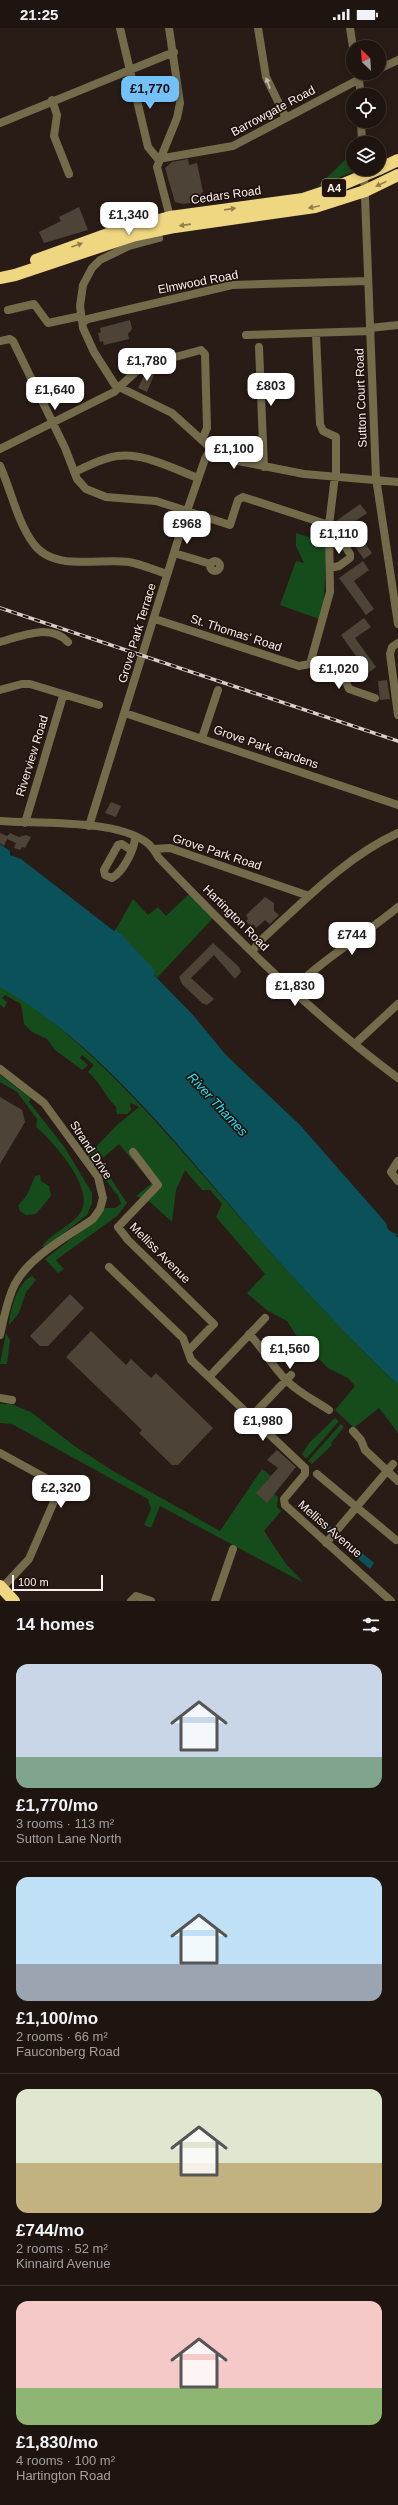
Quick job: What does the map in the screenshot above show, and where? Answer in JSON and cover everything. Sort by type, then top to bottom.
[{"type":"highway","name":"A4","points":[[386,166],[398,160]]},
{"type":"highway","name":"Cedars Road","points":[[0,269],[22,265],[132,226],[170,217],[303,199],[355,176]]},
{"type":"highway","name":"A4","points":[[365,192],[398,176]]},
{"type":"highway","name":"Cedars Road","points":[[0,278],[15,275],[132,236],[175,227],[315,207],[365,192]]},
{"type":"highway","points":[[1,1587],[14,1601]]},
{"type":"street","points":[[120,28],[148,147],[158,159]]},
{"type":"street","points":[[169,28],[174,52],[180,104],[172,130],[158,159],[157,167],[170,217]]},
{"type":"street","points":[[258,28],[266,77],[286,118]]},
{"type":"street","points":[[350,28],[352,40]]},
{"type":"street","points":[[0,123],[52,100],[174,52]]},
{"type":"street","points":[[386,66],[398,60]]},
{"type":"street","name":"Barrowgate Road","points":[[158,159],[233,146],[286,118],[351,80]]},
{"type":"street","points":[[52,100],[57,115],[54,136],[69,174]]},
{"type":"street","name":"Sutton Court Road","points":[[364,176],[376,478],[398,624]]},
{"type":"street","points":[[159,238],[118,251],[100,260],[92,268],[80,296],[83,328],[108,377],[119,388],[172,413],[211,448],[226,457],[264,467],[336,476],[376,478],[398,482]]},
{"type":"street","name":"Elmwood Road","points":[[8,310],[34,304],[48,323],[88,319],[232,285],[368,281]]},
{"type":"street","points":[[246,335],[316,334],[370,330],[398,326]]},
{"type":"street","points":[[310,664],[330,592],[329,525],[336,476],[336,437],[322,431],[320,424],[316,334]]},
{"type":"street","points":[[0,341],[12,340],[53,423],[74,472],[83,486],[99,496],[150,499],[230,524],[238,500],[243,497],[329,525]]},
{"type":"street","points":[[259,347],[264,467]]},
{"type":"street","points":[[0,449],[119,388],[142,366],[203,351],[205,354],[208,428],[202,440]]},
{"type":"street","name":"Grove Park Terrace","points":[[89,826],[155,619],[167,574],[187,511],[198,478],[211,448]]},
{"type":"street","points":[[74,472],[102,460],[125,455],[146,459],[198,478]]},
{"type":"street","points":[[0,466],[30,539],[45,555],[64,560],[130,562],[167,574]]},
{"type":"street","points":[[329,540],[342,541],[350,554],[350,558],[339,566],[330,568]]},
{"type":"street","points":[[174,553],[210,564]]},
{"type":"street","name":"St. Thomas' Road","points":[[155,619],[299,666],[310,664],[343,675],[349,689],[375,698]]},
{"type":"street","points":[[0,642],[40,631],[64,638],[68,642]]},
{"type":"street","points":[[398,643],[392,647],[390,659],[398,715]]},
{"type":"street","points":[[0,690],[27,684],[63,696],[68,695],[99,705]]},
{"type":"street","points":[[202,738],[218,690]]},
{"type":"street","name":"Riverview Road","points":[[25,823],[63,696]]},
{"type":"street","name":"Grove Park Gardens","points":[[125,713],[398,805]]},
{"type":"street","name":"Grove Park Road","points":[[0,821],[89,826],[109,829],[135,837],[154,849],[170,848],[309,896]]},
{"type":"street","points":[[253,950],[258,943],[309,896],[366,851],[398,833]]},
{"type":"street","points":[[131,850],[135,844],[135,837]]},
{"type":"street","name":"Hartington Road","points":[[154,849],[167,867],[292,990],[356,1045],[398,1078]]},
{"type":"street","points":[[292,990],[321,963],[362,936],[398,907]]},
{"type":"street","points":[[356,1045],[358,1041],[398,1004]]},
{"type":"street","name":"Strand Drive","points":[[0,1069],[44,1103],[98,1177],[103,1190],[103,1198],[97,1214],[34,1262],[15,1284],[0,1335]]},
{"type":"street","name":"Melliss Avenue","points":[[133,1152],[158,1185],[118,1227],[128,1240],[214,1324],[188,1351]]},
{"type":"street","points":[[398,1161],[391,1172],[398,1181]]},
{"type":"street","name":"Melliss Avenue","points":[[109,1267],[183,1338],[191,1360],[305,1468],[305,1474],[283,1502],[328,1540],[391,1601]]},
{"type":"street","points":[[209,1377],[266,1318]]},
{"type":"street","points":[[249,1334],[260,1345],[266,1358],[309,1400],[329,1410]]},
{"type":"street","points":[[251,1417],[288,1378]]},
{"type":"street","points":[[0,1398],[12,1400]]},
{"type":"street","points":[[353,1431],[361,1440],[362,1447],[386,1472],[398,1481]]},
{"type":"street","points":[[0,1453],[55,1483],[59,1490],[29,1559],[1,1587]]},
{"type":"street","points":[[328,1540],[393,1464]]},
{"type":"street","points":[[317,1474],[396,1540]]},
{"type":"street","points":[[215,1601],[233,1549]]},
{"type":"street","points":[[131,1601],[136,1596],[151,1601]]},
{"type":"green space","points":[[346,159],[346,175],[317,187]]},
{"type":"green space","points":[[296,533],[327,543],[323,616],[319,619],[280,605],[296,561],[304,563],[296,546]]},
{"type":"green space","points":[[190,893],[213,918],[157,978],[116,929],[133,899],[148,915],[158,907],[166,916]]},
{"type":"green space","points":[[0,984],[33,1007],[64,1032],[123,1087],[291,1275],[354,1342],[398,1385],[398,1433],[379,1408],[354,1428],[335,1410],[355,1386],[348,1378],[328,1368],[300,1341],[287,1321],[268,1311],[247,1293],[265,1274],[216,1217],[222,1204],[210,1190],[202,1190],[185,1170],[176,1190],[172,1222],[150,1202],[136,1196],[152,1183],[119,1144],[104,1157],[96,1156],[127,1203],[117,1216],[56,1260],[64,1269],[58,1273],[45,1259],[97,1219],[105,1208],[115,1208],[121,1204],[118,1196],[87,1156],[117,1125],[139,1107],[131,1103],[131,1110],[127,1114],[117,1114],[116,1107],[96,1080],[88,1072],[94,1065],[82,1055],[80,1058],[88,1065],[82,1070],[55,1050],[47,1039],[32,1032],[24,1024],[21,1004],[5,995],[2,998],[7,1002],[4,1008],[0,1005]]},
{"type":"green space","points":[[0,1075],[31,1098],[29,1102],[65,1148],[92,1193],[92,1203],[87,1215],[47,1246],[42,1247],[50,1238],[76,1218],[80,1213],[84,1204],[83,1192],[71,1167],[52,1143],[36,1127],[37,1119],[17,1092],[0,1082]]},
{"type":"green space","points":[[40,1175],[41,1181],[49,1186],[51,1196],[36,1214],[26,1215],[20,1211],[18,1206],[27,1195],[35,1176]]},
{"type":"green space","points":[[32,1276],[36,1280],[26,1292],[19,1313],[9,1325],[11,1312],[18,1291],[22,1284]]},
{"type":"green space","points":[[6,1333],[10,1340],[7,1364],[0,1364]]},
{"type":"green space","points":[[0,1404],[11,1404],[31,1412],[73,1445],[113,1471],[220,1531],[262,1469],[271,1476],[257,1493],[274,1494],[278,1497],[277,1507],[281,1511],[264,1531],[286,1564],[304,1583],[160,1506],[151,1528],[144,1525],[151,1509],[148,1499],[12,1424],[0,1423]]},
{"type":"green space","points":[[335,1418],[339,1421],[307,1458],[305,1458],[302,1454],[310,1442]]},
{"type":"green space","points":[[341,1424],[344,1427],[331,1443],[332,1445],[312,1464],[308,1461]]},
{"type":"water","name":"River Thames","points":[[0,844],[10,851],[10,855],[21,859],[114,931],[116,929],[154,969],[154,975],[193,1015],[226,1055],[300,1125],[386,1223],[388,1229],[393,1233],[398,1234],[395,1237],[398,1237],[398,1385],[332,1319],[290,1274],[151,1114],[123,1085],[65,1032],[33,1008],[0,987]]},
{"type":"water","points":[[300,1501],[374,1563],[370,1569],[295,1506]]},
{"type":"building","points":[[188,159],[189,165],[197,163],[203,192],[201,193],[203,201],[183,204],[175,202],[165,168],[172,162]]},
{"type":"building","points":[[79,207],[88,230],[44,243],[39,232],[61,221],[59,217]]},
{"type":"building","points":[[130,320],[132,329],[128,334],[129,339],[104,345],[103,341],[100,342],[98,333],[101,332],[100,328]]},
{"type":"building","points":[[153,371],[154,375],[147,392],[138,388],[145,374]]},
{"type":"building","points":[[360,504],[367,513],[351,524],[372,553],[364,559],[336,521]]},
{"type":"building","points":[[363,561],[369,570],[354,581],[374,609],[366,615],[339,578]]},
{"type":"building","points":[[364,618],[371,627],[355,638],[376,667],[368,673],[341,635]]},
{"type":"building","points":[[387,680],[390,699],[380,700],[378,681]]},
{"type":"building","points":[[111,802],[121,806],[116,817],[105,813]]},
{"type":"building","points":[[0,833],[7,836],[10,833],[19,837],[26,835],[31,837],[25,848],[22,847],[20,850],[14,848],[16,843],[7,839],[4,846],[0,843]]},
{"type":"building","points":[[265,897],[274,903],[274,911],[279,915],[270,924],[265,920],[256,928],[253,924],[251,926],[246,921],[248,919],[246,915]]},
{"type":"building","points":[[213,943],[239,967],[241,972],[235,979],[214,955],[191,978],[214,999],[207,1005],[202,1003],[182,984],[179,977]]},
{"type":"building","points":[[0,1097],[22,1110],[25,1122],[0,1164]]},
{"type":"building","points":[[70,1294],[84,1308],[48,1346],[40,1346],[30,1336]]},
{"type":"building","points":[[91,1331],[126,1365],[131,1359],[151,1378],[156,1373],[213,1428],[178,1465],[172,1465],[139,1433],[142,1430],[66,1357]]},
{"type":"building","points":[[277,1450],[296,1467],[267,1503],[256,1493],[278,1468],[267,1460]]},
{"type":"railway","points":[[0,608],[398,741]]}]
